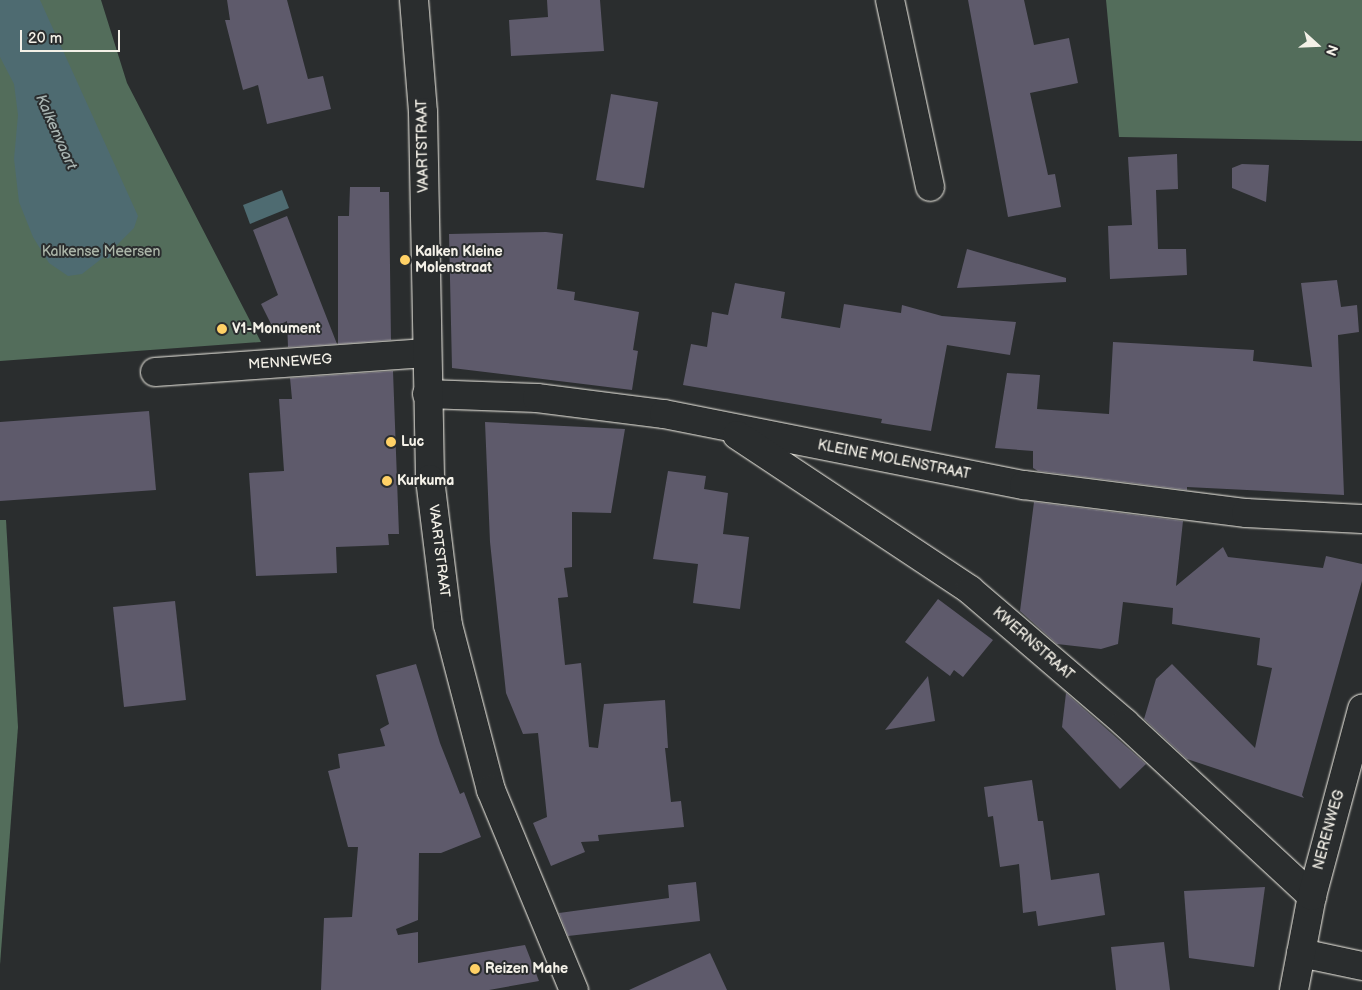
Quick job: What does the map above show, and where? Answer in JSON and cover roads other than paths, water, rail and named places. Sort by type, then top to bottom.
[{"type":"street","name":"VAARTSTRAAT","points":[[414,0],[423,112],[426,353],[430,479],[448,626],[491,790],[574,990]]},
{"type":"street","points":[[890,0],[930,187]]},
{"type":"street","name":"MENNEWEG","points":[[155,372],[426,353]]},
{"type":"street","name":"KLEINE MOLENSTRAAT","points":[[427,394],[536,398],[664,414],[726,428],[1024,485],[1246,512],[1362,519]]},
{"type":"street","name":"KWERNSTRAAT","points":[[726,428],[970,590],[1125,723],[1312,896]]},
{"type":"street","name":"NERENWEG","points":[[1294,990],[1312,896],[1362,709]]},
{"type":"street","points":[[1301,952],[1362,966]]},
{"type":"water","name":"Kalkenvaart","points":[[0,0],[40,0],[138,216],[134,228],[115,247],[115,251],[108,259],[105,256],[82,274],[68,276],[49,263],[33,237],[19,202],[14,159],[18,115],[14,84],[0,57]]},
{"type":"water","points":[[282,190],[289,208],[250,224],[243,205]]},
{"type":"place","name":"Kalken Kleine Molenstraat","points":[[405,260]]},
{"type":"place","name":"V1-Monument","points":[[222,329]]},
{"type":"place","name":"Luc","points":[[391,442]]},
{"type":"place","name":"Kurkuma","points":[[387,481]]},
{"type":"place","name":"Reizen Mahe","points":[[475,969]]},
{"type":"park label","name":"Kalkense Meersen","points":[[101,252]]}]
